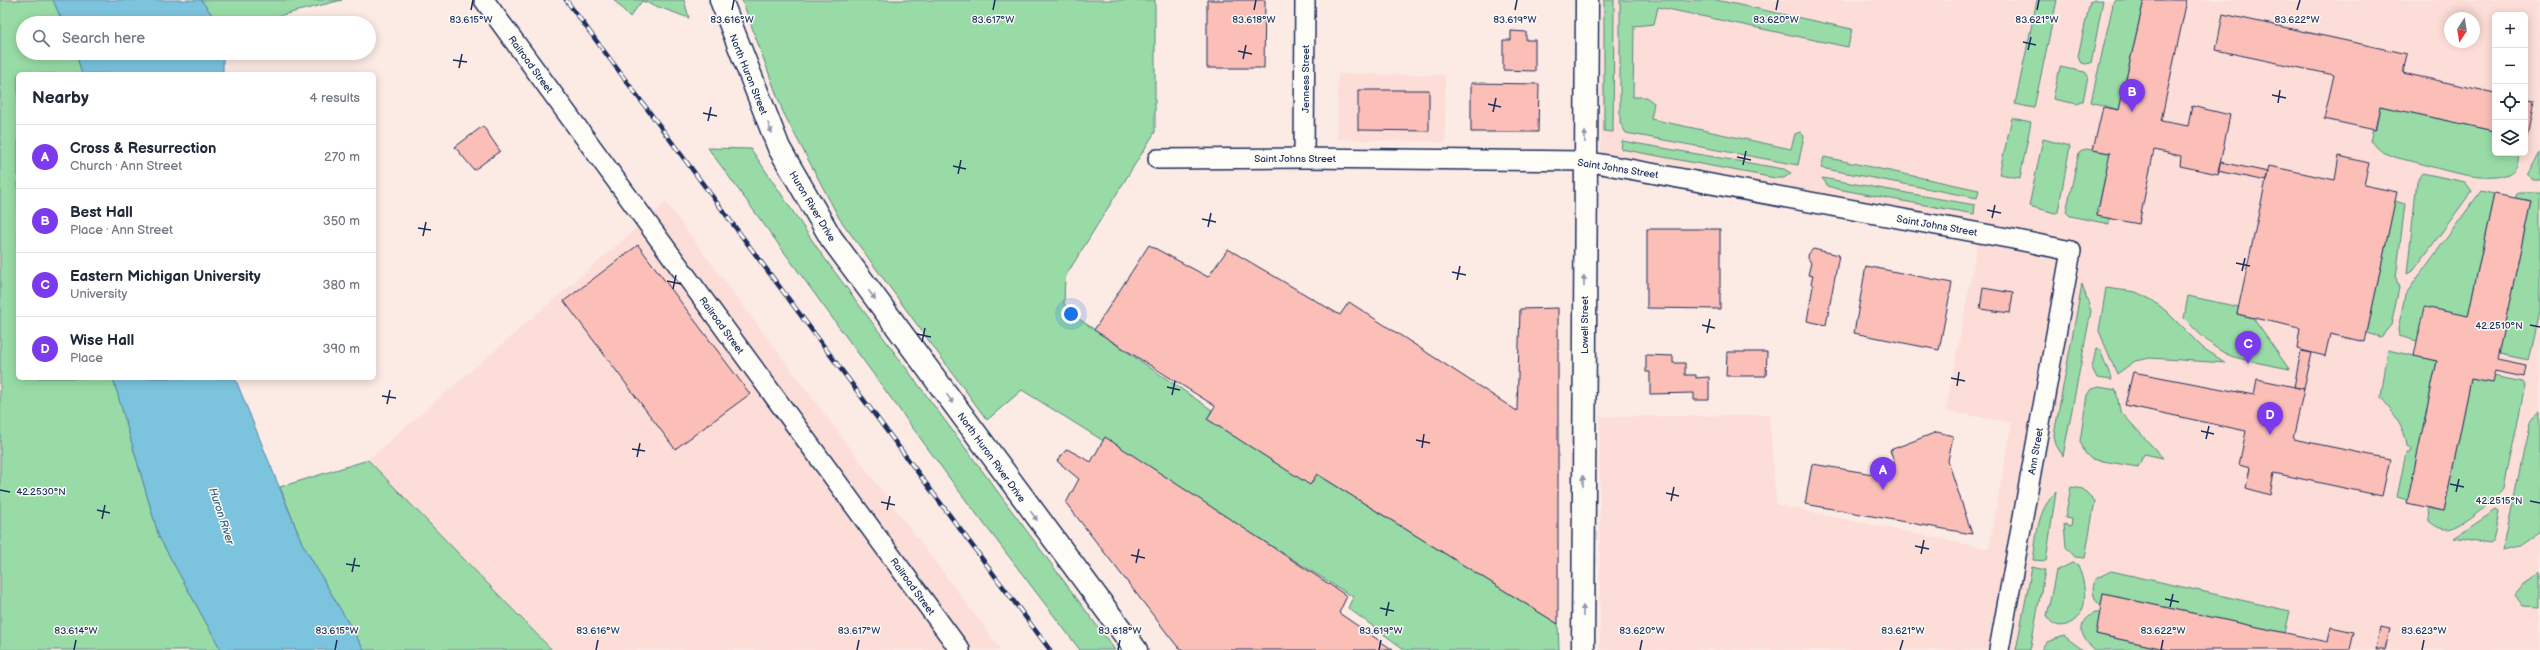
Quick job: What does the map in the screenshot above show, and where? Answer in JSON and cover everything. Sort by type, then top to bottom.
[{"type":"main road","name":"North Huron Street","points":[[721,0],[779,148]]},
{"type":"main road","name":"Lowell Street","points":[[1583,650],[1586,0]]},
{"type":"main road","name":"Huron River Drive","points":[[779,148],[831,238],[849,263]]},
{"type":"main road","name":"North Huron River Drive","points":[[849,263],[1136,650]]},
{"type":"street","name":"Railroad Street","points":[[484,0],[960,650]]},
{"type":"street","name":"Jenness Street","points":[[1304,158],[1305,0]]},
{"type":"street","name":"Saint Johns Street","points":[[1158,159],[1304,158],[1585,161],[2005,237],[2070,251]]},
{"type":"street","name":"Ann Street","points":[[1999,650],[2070,251]]},
{"type":"shaded area","points":[[1601,0],[2540,0],[2540,650],[1600,650],[1600,417],[1769,415],[1776,505],[1989,549],[2012,423],[1946,411],[1978,240],[1601,172]]},
{"type":"shaded area","points":[[1338,74],[1445,75],[1445,142],[1337,139]]},
{"type":"shaded area","points":[[666,203],[1001,650],[552,650],[368,460]]},
{"type":"green space","points":[[0,0],[53,0],[60,16],[16,16],[16,60],[78,60],[81,72],[16,72],[16,380],[114,380],[159,537],[221,650],[0,650]]},
{"type":"green space","points":[[201,0],[342,0],[278,16],[213,16]]},
{"type":"green space","points":[[614,0],[684,0],[689,18],[642,1],[630,17]]},
{"type":"green space","points":[[742,0],[1155,0],[1155,132],[1065,277],[1064,304],[1079,319],[1212,410],[1207,419],[1310,484],[1317,474],[1558,624],[1559,650],[1405,650],[1348,608],[1353,597],[1022,390],[987,420],[839,218],[783,112]]},
{"type":"green space","points":[[1604,0],[1614,0],[1613,132],[1604,131]]},
{"type":"green space","points":[[1620,0],[1716,0],[1852,29],[1848,47],[1658,7],[1654,24],[1634,26],[1633,97],[1646,97],[1654,103],[1651,119],[1791,149],[1795,134],[1800,132],[1804,136],[1798,165],[1626,133],[1620,123]]},
{"type":"green space","points":[[2037,0],[2057,0],[2034,108],[2015,104]]},
{"type":"green space","points":[[2094,0],[2103,0],[2091,63],[2085,64],[2080,62],[2078,56],[2090,2]]},
{"type":"green space","points":[[2114,0],[2144,0],[2119,110],[2091,102]]},
{"type":"green space","points":[[2060,67],[2085,72],[2088,76],[2083,101],[2077,104],[2053,99]]},
{"type":"green space","points":[[2380,106],[2492,130],[2492,156],[2518,156],[2516,166],[2508,174],[2495,177],[2479,177],[2397,158],[2382,152],[2370,141],[2373,129],[2376,130]]},
{"type":"green space","points":[[2012,118],[2031,122],[2020,178],[1999,174]]},
{"type":"green space","points":[[2043,139],[2070,146],[2058,212],[2055,213],[2029,206]]},
{"type":"green space","points":[[1622,141],[1784,169],[1791,173],[1784,178],[1775,178],[1621,149]]},
{"type":"green space","points":[[708,148],[751,149],[820,252],[1115,650],[1080,650],[956,487]]},
{"type":"green space","points":[[2086,149],[2110,153],[2097,215],[2109,218],[2109,224],[2070,216],[2066,212],[2079,153]]},
{"type":"green space","points":[[2540,153],[2540,180],[2533,180],[2527,175]]},
{"type":"green space","points":[[1824,157],[1979,190],[1977,198],[1821,168]]},
{"type":"green space","points":[[2422,173],[2465,182],[2472,191],[2414,270],[2407,274],[2417,181]]},
{"type":"green space","points":[[1822,178],[1975,205],[1974,214],[1837,189],[1828,186]]},
{"type":"green space","points":[[2481,191],[2494,194],[2468,316],[2417,341],[2399,336],[2398,329],[2405,295]]},
{"type":"green space","points":[[2518,192],[2540,192],[2540,311],[2529,360],[2498,354],[2531,201],[2515,198]]},
{"type":"green space","points":[[2395,201],[2405,204],[2396,278],[2399,288],[2391,325],[2381,337],[2367,333]]},
{"type":"green space","points":[[2082,284],[2091,311],[2063,456],[2056,445],[2054,435]]},
{"type":"green space","points":[[2106,288],[2136,292],[2152,300],[2166,311],[2203,348],[2226,363],[2150,358],[2135,361],[2117,374],[2099,331]]},
{"type":"green space","points":[[2188,296],[2239,307],[2237,314],[2253,318],[2289,369],[2234,357],[2213,346],[2184,318]]},
{"type":"green space","points":[[2096,349],[2100,350],[2112,380],[2097,378],[2092,368]]},
{"type":"green space","points":[[2388,350],[2437,361],[2408,500],[2397,497],[2406,453],[2410,452],[2411,449],[2407,446],[2404,432],[2398,420],[2381,397]]},
{"type":"green space","points":[[2493,376],[2523,382],[2525,386],[2504,488],[2488,504],[2465,522],[2452,528],[2440,528],[2429,521],[2428,508],[2444,511],[2471,379]]},
{"type":"green space","points":[[2099,387],[2116,390],[2120,411],[2163,458],[2144,454],[2138,467],[2091,459],[2085,453],[2080,441],[2087,395],[2091,389]]},
{"type":"green space","points":[[2540,413],[2540,531],[2518,546],[2503,550],[2530,421]]},
{"type":"green space","points":[[368,460],[552,650],[364,650],[302,543],[280,487]]},
{"type":"green space","points":[[2071,487],[2083,489],[2095,501],[2085,558],[2075,557],[2066,547],[2064,524],[2071,526],[2072,519],[2065,518]]},
{"type":"green space","points":[[2056,492],[2046,561],[2033,560],[2041,515],[2050,499]]},
{"type":"green space","points":[[2496,510],[2499,512],[2493,541],[2489,544],[2454,538]]},
{"type":"green space","points":[[2072,563],[2078,565],[2084,584],[2084,604],[2082,611],[2074,621],[2062,626],[2057,625],[2051,622],[2047,616],[2056,571]]},
{"type":"green space","points":[[2032,567],[2045,570],[2030,650],[2016,650]]},
{"type":"green space","points":[[2111,571],[2290,611],[2285,633],[2103,594],[2101,606],[2094,597],[2093,586],[2095,579]]},
{"type":"green space","points":[[2540,572],[2540,607],[2523,606],[2515,595],[2526,582]]},
{"type":"green space","points":[[2095,612],[2100,612],[2096,634],[2169,650],[2095,650],[2083,636],[2082,626],[2084,622]]},
{"type":"green space","points":[[2064,636],[2083,650],[2041,650],[2047,642]]},
{"type":"water","points":[[53,0],[201,0],[213,16],[60,16]]},
{"type":"water","points":[[78,60],[223,60],[223,72],[81,72]]},
{"type":"water","name":"Huron River","points":[[114,380],[236,380],[302,543],[364,650],[221,650],[159,537]]},
{"type":"building","points":[[1207,0],[1265,0],[1264,68],[1207,68]]},
{"type":"building","points":[[2144,0],[2187,0],[2161,121],[2188,126],[2192,106],[2230,115],[2218,174],[2180,166],[2181,156],[2154,150],[2139,224],[2097,216],[2110,153],[2093,150],[2103,107],[2119,110]]},
{"type":"building","points":[[2223,14],[2407,54],[2403,73],[2492,92],[2492,130],[2380,106],[2375,130],[2324,119],[2334,75],[2216,50]]},
{"type":"building","points":[[1511,31],[1526,32],[1526,40],[1535,40],[1535,71],[1503,70],[1503,40],[1511,40]]},
{"type":"building","points":[[1471,83],[1539,84],[1538,132],[1471,132]]},
{"type":"building","points":[[1358,90],[1429,90],[1429,131],[1358,130]]},
{"type":"building","points":[[2528,100],[2534,101],[2528,132]]},
{"type":"building","points":[[483,126],[500,151],[474,170],[455,147]]},
{"type":"building","points":[[2339,156],[2369,163],[2364,185],[2397,192],[2365,342],[2330,334],[2325,356],[2297,349],[2300,328],[2237,314],[2269,166],[2335,180]]},
{"type":"building","points":[[2220,162],[2268,172],[2266,181],[2218,171]]},
{"type":"building","points":[[2494,194],[2531,201],[2497,360],[2526,366],[2524,377],[2495,371],[2492,383],[2471,379],[2444,511],[2407,503],[2437,361],[2414,356],[2424,307],[2468,316]]},
{"type":"building","points":[[1647,229],[1720,229],[1720,309],[1647,308]]},
{"type":"building","points":[[638,245],[750,394],[675,449],[564,301]]},
{"type":"building","points":[[1149,245],[1208,277],[1228,249],[1340,315],[1349,302],[1517,411],[1520,309],[1558,308],[1558,624],[1317,474],[1310,485],[1207,419],[1215,406],[1094,330]]},
{"type":"building","points":[[1813,249],[1839,255],[1826,325],[1807,321],[1813,286],[1811,283],[1813,276],[1808,275],[1811,263],[1807,256]]},
{"type":"building","points":[[1866,266],[1952,283],[1939,350],[1854,333]]},
{"type":"building","points":[[1983,288],[2013,293],[2010,313],[1980,309]]},
{"type":"building","points":[[2301,351],[2312,353],[2304,389],[2294,387]]},
{"type":"building","points":[[1727,352],[1767,352],[1766,376],[1726,376]]},
{"type":"building","points":[[1646,355],[1673,356],[1673,363],[1685,363],[1685,375],[1696,375],[1696,378],[1709,377],[1709,400],[1694,400],[1694,393],[1650,394],[1650,372],[1646,372]]},
{"type":"building","points":[[2133,372],[2254,395],[2257,379],[2304,389],[2293,439],[2390,459],[2382,496],[2274,473],[2270,495],[2246,488],[2250,468],[2239,465],[2246,431],[2125,405]]},
{"type":"building","points":[[1937,432],[1953,436],[1948,461],[1972,534],[1805,504],[1812,464],[1891,477],[1895,465],[1890,450]]},
{"type":"building","points":[[1105,437],[1347,596],[1339,613],[1393,650],[1183,650],[1177,646],[1066,503],[1079,479],[1057,461],[1067,449],[1091,462]]},
{"type":"building","points":[[2103,594],[2328,642],[2331,627],[2354,632],[2350,650],[2169,650],[2096,634]]},
{"type":"building","points":[[2380,627],[2390,629],[2385,650],[2376,650]]},
{"type":"railway","points":[[566,0],[1050,650]]},
{"type":"place","name":"Best Hall","points":[[2132,112]]},
{"type":"place","name":"Eastern Michigan University","points":[[2248,364]]},
{"type":"place","name":"Wise Hall","points":[[2270,435]]},
{"type":"place","name":"Cross & Resurrection","points":[[1883,490]]}]
